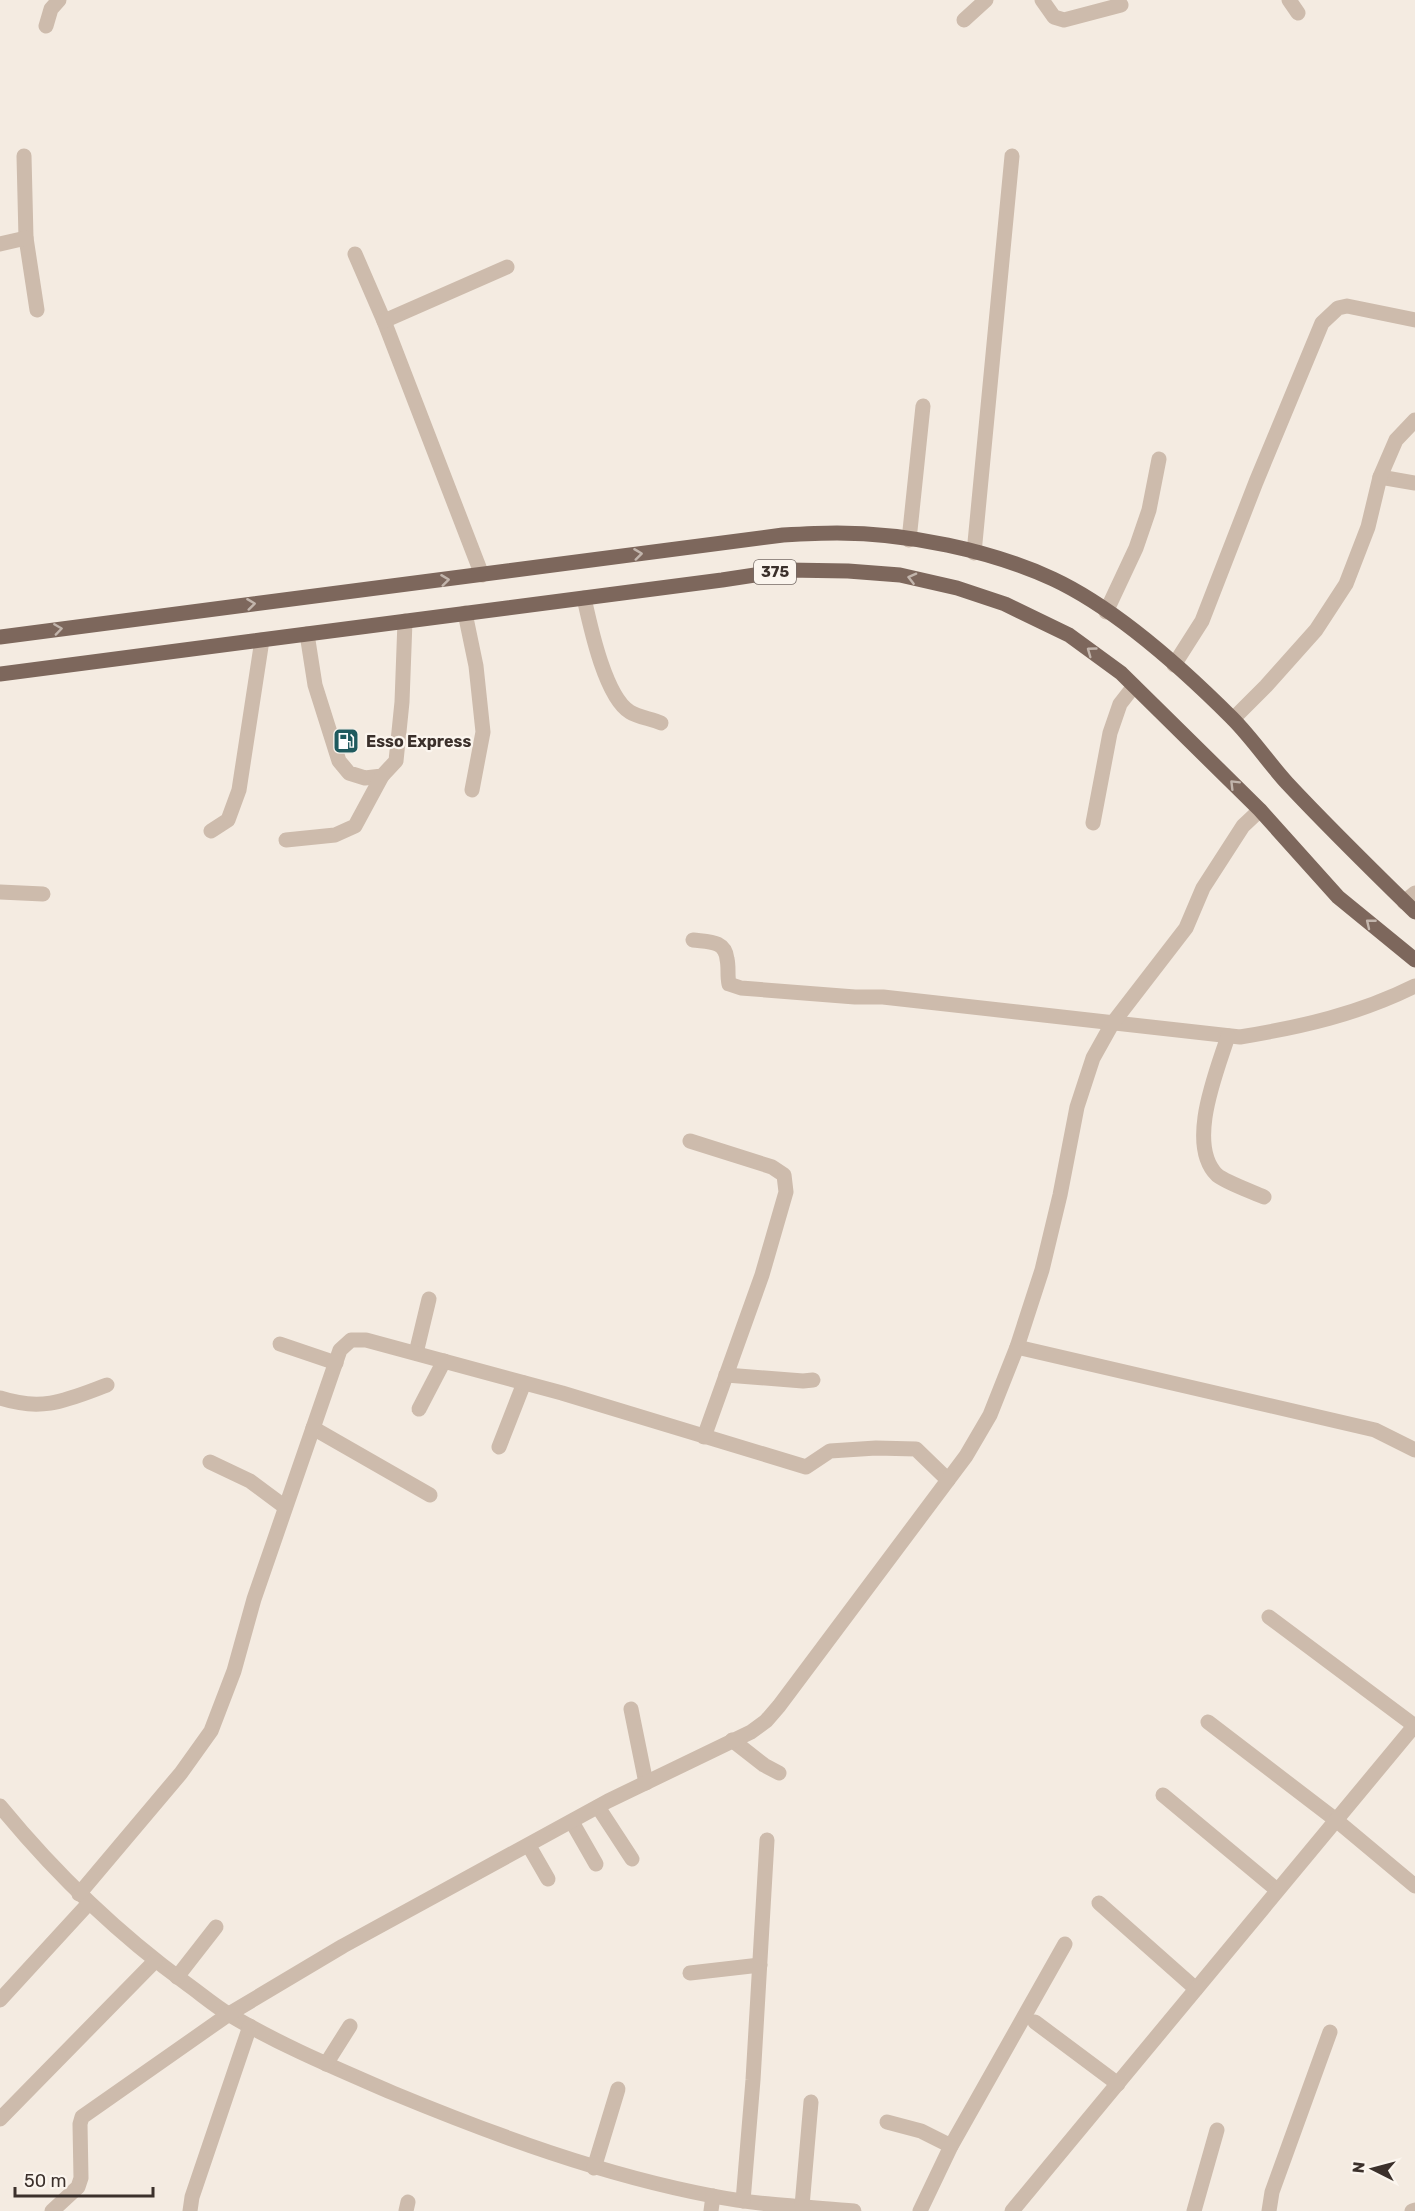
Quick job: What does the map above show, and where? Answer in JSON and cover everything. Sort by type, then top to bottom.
[{"type":"main road","name":"375","points":[[0,637],[783,535],[838,533],[909,540],[1019,565],[1055,580],[1106,612],[1162,653],[1233,719],[1323,822],[1411,902]]},
{"type":"main road","name":"375","points":[[0,674],[787,570],[900,575],[957,588],[1005,604],[1069,635],[1121,673],[1260,810],[1338,897],[1415,960]]},
{"type":"street","points":[[46,26],[51,9],[59,0]]},
{"type":"street","points":[[964,20],[986,0]]},
{"type":"street","points":[[1042,0],[1054,18],[1064,20],[1121,5]]},
{"type":"street","points":[[1289,0],[1298,13]]},
{"type":"street","points":[[24,156],[26,238],[37,310]]},
{"type":"street","points":[[974,553],[1012,156]]},
{"type":"street","points":[[0,244],[26,238]]},
{"type":"street","points":[[356,254],[483,575]]},
{"type":"street","points":[[384,321],[507,267]]},
{"type":"street","points":[[1174,665],[1202,621],[1322,322],[1338,308],[1347,306],[1415,320]]},
{"type":"street","points":[[909,540],[923,406]]},
{"type":"street","points":[[1233,719],[1316,630],[1346,584],[1368,527],[1380,477],[1396,440],[1415,420]]},
{"type":"street","points":[[1106,612],[1136,548],[1149,510],[1159,459]]},
{"type":"street","points":[[1380,477],[1415,483]]},
{"type":"street","points":[[584,598],[596,650],[616,696],[629,712],[661,723]]},
{"type":"street","points":[[465,613],[476,666],[483,732],[472,790]]},
{"type":"street","points":[[286,840],[335,835],[355,826],[382,776],[396,761],[402,702],[405,621]]},
{"type":"street","points":[[307,634],[315,685],[339,761],[350,773],[366,778],[382,776]]},
{"type":"street","points":[[211,831],[228,820],[239,790],[262,640]]},
{"type":"street","points":[[1093,824],[1110,732],[1120,704],[1134,686]]},
{"type":"street","points":[[52,2211],[78,2187],[81,2178],[80,2124],[82,2117],[229,2014],[343,1946],[598,1807],[751,1732],[766,1721],[779,1706],[966,1456],[990,1415],[1017,1347],[1042,1270],[1060,1196],[1077,1107],[1093,1058],[1112,1024],[1186,928],[1203,888],[1243,826],[1260,810]]},
{"type":"street","points":[[0,892],[43,894]]},
{"type":"street","points":[[693,940],[715,942],[722,946],[727,958],[729,984],[741,988],[855,997],[884,997],[1240,1037],[1286,1029],[1358,1011],[1415,986]]},
{"type":"street","points":[[1228,1036],[1203,1119],[1204,1142],[1210,1163],[1218,1176],[1264,1197]]},
{"type":"street","points":[[690,1141],[772,1167],[784,1175],[786,1192],[762,1275],[704,1437]]},
{"type":"street","points":[[416,1353],[429,1299]]},
{"type":"street","points":[[0,2000],[84,1898],[211,1731],[234,1671],[254,1599],[340,1350],[351,1340],[366,1340],[525,1383],[806,1467],[830,1452],[876,1448],[916,1449],[948,1480]]},
{"type":"street","points":[[280,1344],[336,1363]]},
{"type":"street","points":[[1017,1347],[1375,1430],[1415,1450]]},
{"type":"street","points":[[419,1409],[444,1361]]},
{"type":"street","points":[[726,1375],[813,1380]]},
{"type":"street","points":[[499,1447],[525,1383]]},
{"type":"street","points":[[0,1398],[16,1403],[56,1404],[107,1385]]},
{"type":"street","points":[[313,1428],[430,1495]]},
{"type":"street","points":[[210,1462],[250,1481],[285,1507]]},
{"type":"street","points":[[1012,2211],[1415,1726],[1269,1617]]},
{"type":"street","points":[[631,1709],[646,1783]]},
{"type":"street","points":[[1208,1722],[1336,1820],[1415,1886]]},
{"type":"street","points":[[732,1740],[778,1773]]},
{"type":"street","points":[[1163,1795],[1277,1890]]},
{"type":"street","points":[[0,1806],[30,1843],[84,1898],[155,1961],[229,2014],[326,2064],[436,2110],[594,2168],[712,2204],[743,2201],[854,2211]]},
{"type":"street","points":[[598,1807],[632,1859]]},
{"type":"street","points":[[572,1822],[596,1864]]},
{"type":"street","points":[[743,2201],[753,2080],[767,1840]]},
{"type":"street","points":[[529,1846],[548,1879]]},
{"type":"street","points":[[1099,1903],[1196,1989]]},
{"type":"street","points":[[177,1977],[216,1927]]},
{"type":"street","points":[[920,2211],[951,2146],[1065,1944]]},
{"type":"street","points":[[0,2119],[155,1961]]},
{"type":"street","points":[[690,1973],[760,1965]]},
{"type":"street","points":[[1035,2022],[1118,2084]]},
{"type":"street","points":[[189,2211],[250,2026]]},
{"type":"street","points":[[326,2064],[350,2026]]},
{"type":"street","points":[[1269,2211],[1272,2192],[1330,2032]]},
{"type":"street","points":[[594,2168],[618,2090]]},
{"type":"street","points":[[802,2206],[811,2102]]},
{"type":"street","points":[[887,2122],[921,2131],[951,2146]]},
{"type":"street","points":[[1194,2211],[1216,2130]]},
{"type":"place","name":"Esso Express","points":[[346,741]]}]
